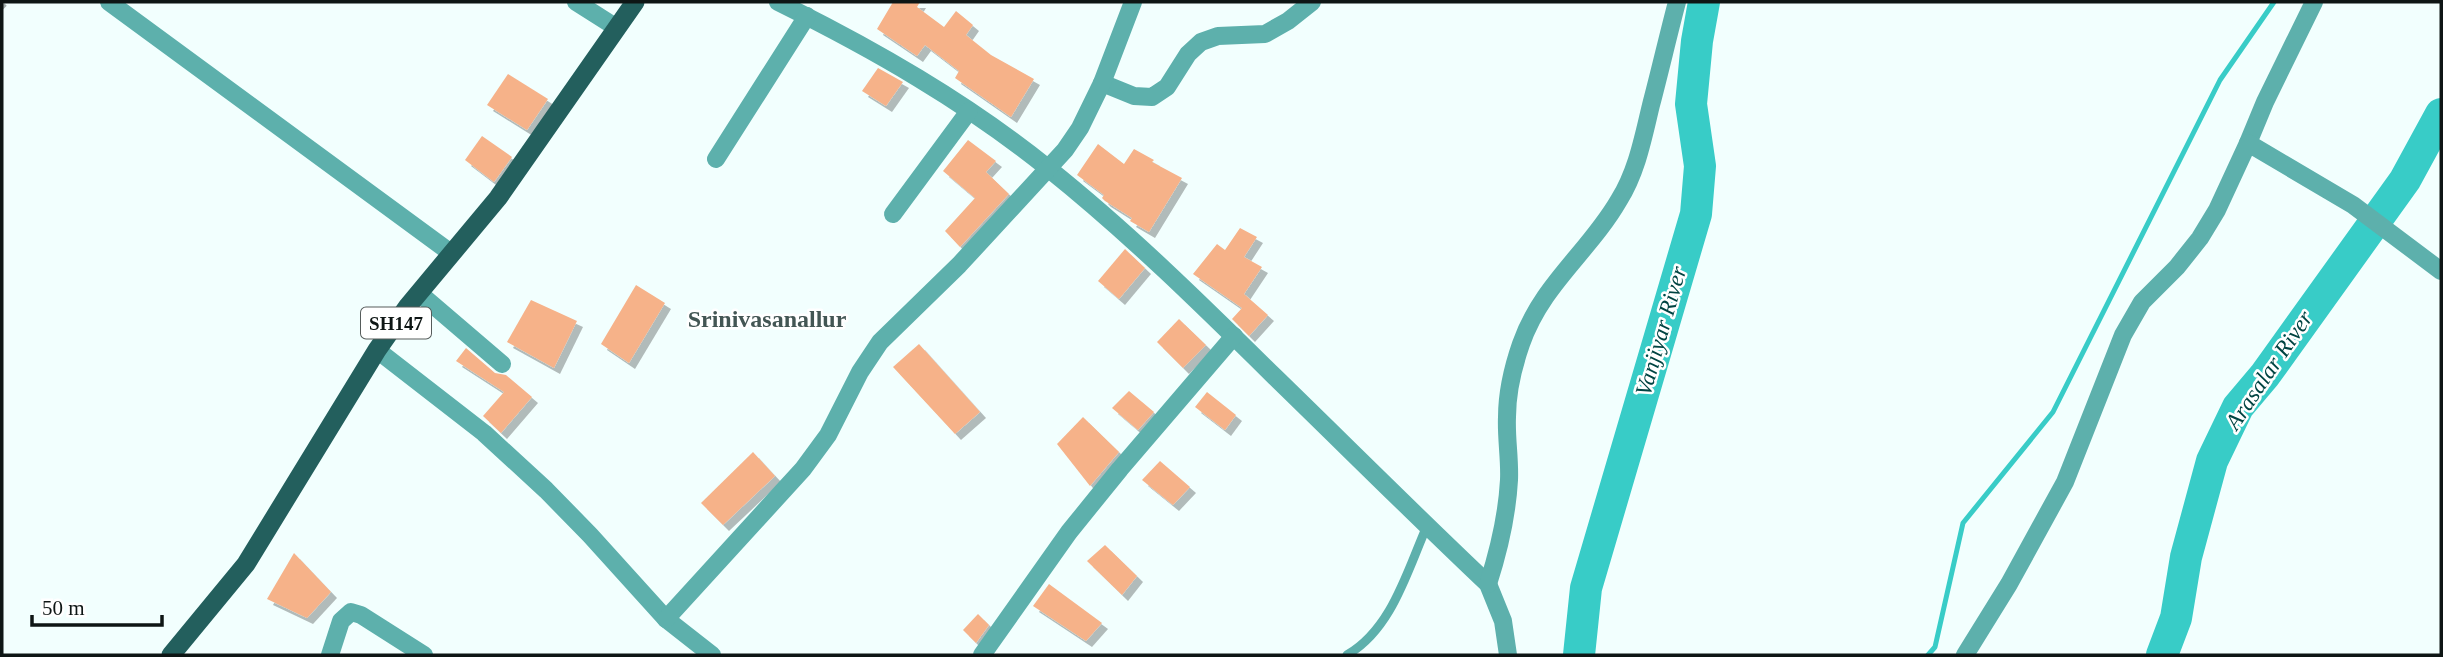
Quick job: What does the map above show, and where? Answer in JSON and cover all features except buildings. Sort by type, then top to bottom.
[{"type":"main road","name":"SH147","points":[[171,655],[246,564],[377,349],[512,178],[635,2]]},
{"type":"street","points":[[109,2],[451,253]]},
{"type":"street","points":[[576,2],[617,28]]},
{"type":"street","points":[[778,2],[874,51],[969,111],[1049,169],[1174,278],[1488,584],[1503,621],[1508,655]]},
{"type":"street","points":[[666,619],[803,470],[828,436],[860,372],[880,342],[959,265],[1049,169],[1080,128],[1102,83],[1133,2]]},
{"type":"street","points":[[1102,83],[1134,96],[1152,97],[1167,87],[1188,54],[1202,41],[1218,36],[1265,34],[1289,21],[1312,2]]},
{"type":"street","points":[[1488,584],[1499,550],[1507,506],[1507,416],[1510,386],[1521,343],[1538,307],[1555,280],[1619,201],[1634,170],[1677,2]]},
{"type":"street","points":[[1965,655],[2009,584],[2065,482],[2123,335],[2142,302],[2177,267],[2200,238],[2217,210],[2265,102],[2314,2]]},
{"type":"street","points":[[716,159],[807,16]]},
{"type":"street","points":[[893,214],[969,111]]},
{"type":"street","points":[[2248,143],[2353,205],[2435,266]]},
{"type":"street","points":[[419,293],[502,364]]},
{"type":"street","points":[[982,655],[1069,532],[1119,469],[1234,336]]},
{"type":"street","points":[[377,349],[484,433],[546,490],[666,619],[712,655]]},
{"type":"street","points":[[330,655],[341,621],[351,612],[424,655]]},
{"type":"lane","points":[[1347,655],[1359,648],[1375,632],[1388,613],[1427,526]]},
{"type":"path","points":[[2,8],[8,2]]},
{"type":"waterway","name":"Vanjiyar River","points":[[1579,655],[1586,588],[1696,214],[1700,166],[1691,104],[1704,2]]},
{"type":"waterway","points":[[1928,655],[1935,647],[1963,523],[2053,412],[2220,80],[2274,2]]},
{"type":"waterway","name":"Arasalar River","points":[[2162,655],[2176,618],[2186,557],[2212,461],[2238,407],[2265,375],[2405,180],[2441,114]]},
{"type":"district","name":"Srinivasanallur","points":[[767,319]]}]
